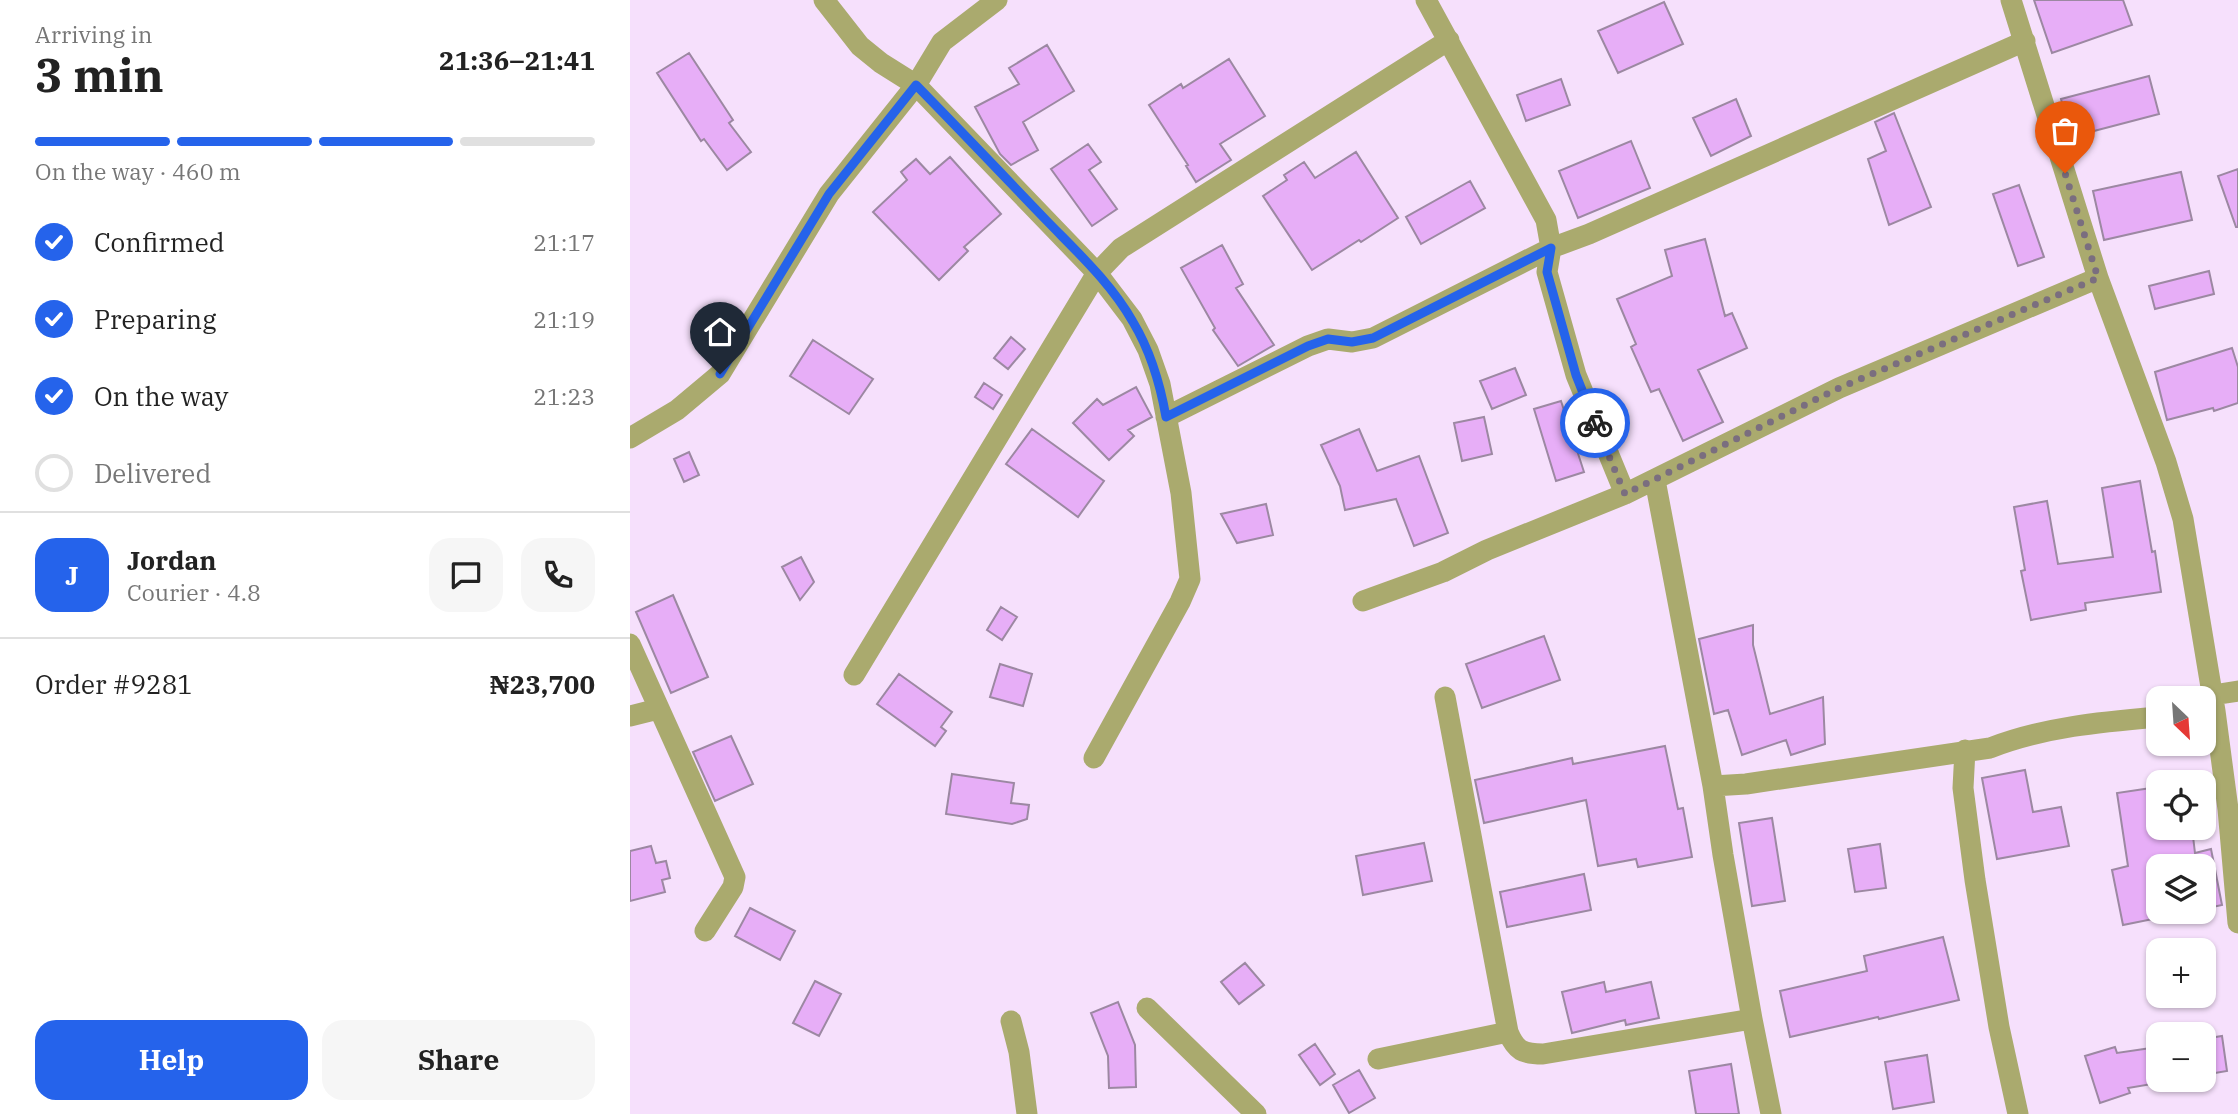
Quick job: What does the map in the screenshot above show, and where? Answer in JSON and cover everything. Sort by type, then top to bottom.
[{"type":"street","points":[[824,0],[860,46],[916,85],[1097,273],[1132,319],[1148,349],[1160,384],[1181,492],[1190,579],[1181,603],[1094,758]]},
{"type":"street","points":[[630,438],[677,410],[720,374],[829,194],[916,85],[942,42],[997,0]]},
{"type":"street","points":[[1426,0],[1546,220],[1551,248],[1547,272],[1576,375],[1625,494]]},
{"type":"street","points":[[2011,0],[2098,278],[2166,462],[2183,519],[2208,686]]},
{"type":"street","points":[[854,675],[1097,273],[1121,248],[1449,40]]},
{"type":"street","points":[[1166,417],[1318,342],[1328,339],[1352,342],[1373,338],[1551,248],[1589,234],[2025,41]]},
{"type":"street","points":[[1363,601],[1443,572],[1487,550],[1625,494],[1839,388],[2098,278]]},
{"type":"street","points":[[1655,480],[1771,1114]]},
{"type":"street","points":[[630,644],[734,877],[733,887],[705,931]]},
{"type":"street","points":[[2216,703],[2238,691]]},
{"type":"street","points":[[1444,697],[1508,1032],[1514,1045],[1527,1054],[1543,1054],[1752,1020]]},
{"type":"street","points":[[630,716],[658,709]]},
{"type":"street","points":[[1713,786],[1746,785],[1990,748],[2011,739],[2081,724],[2146,718]]},
{"type":"street","points":[[2216,736],[2228,809],[2238,923]]},
{"type":"street","points":[[1965,750],[1963,788],[1975,880],[1999,1027],[2018,1114]]},
{"type":"street","points":[[1147,1008],[1256,1114]]},
{"type":"street","points":[[1011,1021],[1019,1052],[1027,1114]]},
{"type":"street","points":[[1378,1059],[1508,1032]]},
{"type":"building","points":[[2034,0],[2123,0],[2132,25],[2052,53]]},
{"type":"building","points":[[1664,2],[1683,44],[1618,73],[1598,31]]},
{"type":"building","points":[[1047,45],[1074,91],[1023,122],[1038,150],[1011,165],[1000,154],[975,107],[1019,84],[1009,68]]},
{"type":"building","points":[[689,53],[733,120],[729,123],[751,152],[727,170],[704,139],[701,141],[657,73]]},
{"type":"building","points":[[1229,59],[1265,116],[1220,144],[1231,160],[1196,182],[1149,105],[1181,84],[1183,88]]},
{"type":"building","points":[[2149,76],[2159,114],[2071,137],[2061,99]]},
{"type":"building","points":[[1561,79],[1570,105],[1526,121],[1517,95]]},
{"type":"building","points":[[1736,99],[1751,136],[1711,156],[1693,118]]},
{"type":"building","points":[[1894,113],[1931,207],[1889,225],[1868,159],[1886,151],[1875,122]]},
{"type":"building","points":[[1631,141],[1650,188],[1578,218],[1559,171]]},
{"type":"building","points":[[1088,144],[1101,162],[1089,170],[1117,209],[1092,226],[1051,169]]},
{"type":"building","points":[[1356,152],[1398,218],[1312,270],[1263,196],[1287,180],[1284,175],[1304,162],[1315,178]]},
{"type":"building","points":[[950,157],[1001,214],[964,247],[968,251],[939,280],[873,212],[907,180],[901,172],[916,159],[930,174]]},
{"type":"building","points":[[2238,169],[2238,227],[2236,227],[2218,176]]},
{"type":"building","points":[[2181,172],[2192,220],[2104,240],[2093,191]]},
{"type":"building","points":[[1470,181],[1485,208],[1421,244],[1406,217]]},
{"type":"building","points":[[2019,185],[2044,257],[2018,266],[1993,194]]},
{"type":"building","points":[[1705,239],[1725,316],[1732,313],[1747,348],[1698,370],[1723,422],[1683,441],[1659,389],[1651,392],[1631,347],[1636,344],[1617,299],[1672,276],[1665,250]]},
{"type":"building","points":[[1222,245],[1243,284],[1236,288],[1274,345],[1238,366],[1213,330],[1215,328],[1181,268]]},
{"type":"building","points":[[2209,271],[2214,294],[2155,309],[2149,286]]},
{"type":"building","points":[[1011,337],[1025,349],[1008,369],[994,358]]},
{"type":"building","points":[[813,340],[873,379],[849,414],[790,376]]},
{"type":"building","points":[[2232,348],[2238,367],[2238,403],[2214,411],[2213,408],[2167,420],[2155,372]]},
{"type":"building","points":[[1515,368],[1526,395],[1492,409],[1480,381]]},
{"type":"building","points":[[984,383],[1002,395],[993,409],[975,397]]},
{"type":"building","points":[[1136,387],[1152,417],[1128,430],[1134,436],[1109,460],[1073,423],[1097,399],[1103,405]]},
{"type":"building","points":[[1561,401],[1584,472],[1556,481],[1534,409]]},
{"type":"building","points":[[1484,417],[1492,454],[1462,461],[1454,423]]},
{"type":"building","points":[[1032,429],[1104,481],[1078,517],[1006,464]]},
{"type":"building","points":[[1359,429],[1377,471],[1419,456],[1448,533],[1414,546],[1396,499],[1345,510],[1340,486],[1321,445]]},
{"type":"building","points":[[689,452],[699,475],[684,482],[674,459]]},
{"type":"building","points":[[2140,481],[2161,592],[2085,603],[2086,610],[2031,620],[2021,571],[2025,570],[2014,507],[2047,501],[2058,564],[2113,557],[2102,488]]},
{"type":"building","points":[[1266,504],[1273,535],[1237,543],[1221,514]]},
{"type":"building","points":[[801,557],[814,582],[800,600],[782,567]]},
{"type":"building","points":[[673,595],[708,677],[671,693],[636,612]]},
{"type":"building","points":[[1001,607],[1017,617],[1002,640],[987,630]]},
{"type":"building","points":[[1753,625],[1753,645],[1770,714],[1823,697],[1825,744],[1791,755],[1786,740],[1742,755],[1728,710],[1714,714],[1699,639]]},
{"type":"building","points":[[1544,636],[1560,680],[1482,708],[1466,664]]},
{"type":"building","points":[[1000,664],[1032,674],[1023,706],[990,697]]},
{"type":"building","points":[[899,674],[952,712],[941,727],[946,731],[935,746],[877,704]]},
{"type":"building","points":[[731,736],[753,784],[715,801],[693,752]]},
{"type":"building","points":[[1665,746],[1678,809],[1683,808],[1692,857],[1638,867],[1636,859],[1598,866],[1586,800],[1484,823],[1475,780],[1572,758],[1573,764]]},
{"type":"building","points":[[2025,770],[2033,812],[2061,807],[2069,846],[1997,859],[1982,778]]},
{"type":"building","points":[[952,774],[1014,783],[1011,803],[1029,805],[1027,819],[1012,824],[946,814]]},
{"type":"building","points":[[2146,789],[2146,840],[2193,840],[2195,853],[2211,849],[2212,854],[2146,854],[2146,920],[2123,925],[2112,870],[2128,866],[2117,793]]},
{"type":"building","points":[[1772,818],[1785,901],[1752,906],[1739,823]]},
{"type":"building","points":[[1424,843],[1432,881],[1363,895],[1356,856]]},
{"type":"building","points":[[1880,844],[1886,888],[1855,892],[1848,849]]},
{"type":"building","points":[[651,846],[656,863],[666,861],[670,878],[662,880],[665,892],[630,901],[630,851]]},
{"type":"building","points":[[1584,874],[1591,910],[1507,927],[1500,892]]},
{"type":"building","points":[[2216,874],[2222,905],[2216,906]]},
{"type":"building","points":[[750,908],[795,931],[780,960],[735,936]]},
{"type":"building","points":[[1943,937],[1959,1000],[1790,1037],[1780,991],[1867,971],[1864,956]]},
{"type":"building","points":[[1245,963],[1264,985],[1239,1004],[1221,982]]},
{"type":"building","points":[[815,981],[841,994],[819,1036],[793,1023]]},
{"type":"building","points":[[1604,982],[1606,992],[1651,982],[1659,1018],[1626,1025],[1625,1020],[1572,1033],[1562,992]]},
{"type":"building","points":[[1118,1002],[1135,1045],[1136,1087],[1109,1088],[1108,1056],[1091,1013]]},
{"type":"building","points":[[2222,1036],[2227,1071],[2216,1073],[2216,1037]]},
{"type":"building","points":[[1315,1044],[1335,1074],[1320,1085],[1299,1055]]},
{"type":"building","points":[[2115,1047],[2117,1053],[2146,1049],[2146,1085],[2128,1088],[2130,1093],[2100,1103],[2085,1056]]},
{"type":"building","points":[[1927,1055],[1934,1102],[1893,1109],[1885,1062]]},
{"type":"building","points":[[1731,1064],[1739,1114],[1696,1114],[1689,1071]]},
{"type":"building","points":[[1359,1070],[1375,1098],[1349,1113],[1333,1085]]},
{"type":"way so far","points":[[1595,423],[1625,494],[1743,438],[1839,388],[2098,278],[2065,173]]},
{"type":"route","points":[[720,374],[829,194],[916,85],[1097,273],[1132,319],[1148,349],[1160,384],[1166,417],[1308,346],[1328,339],[1352,342],[1373,338],[1551,248],[1547,272],[1576,375],[1595,423]]}]
